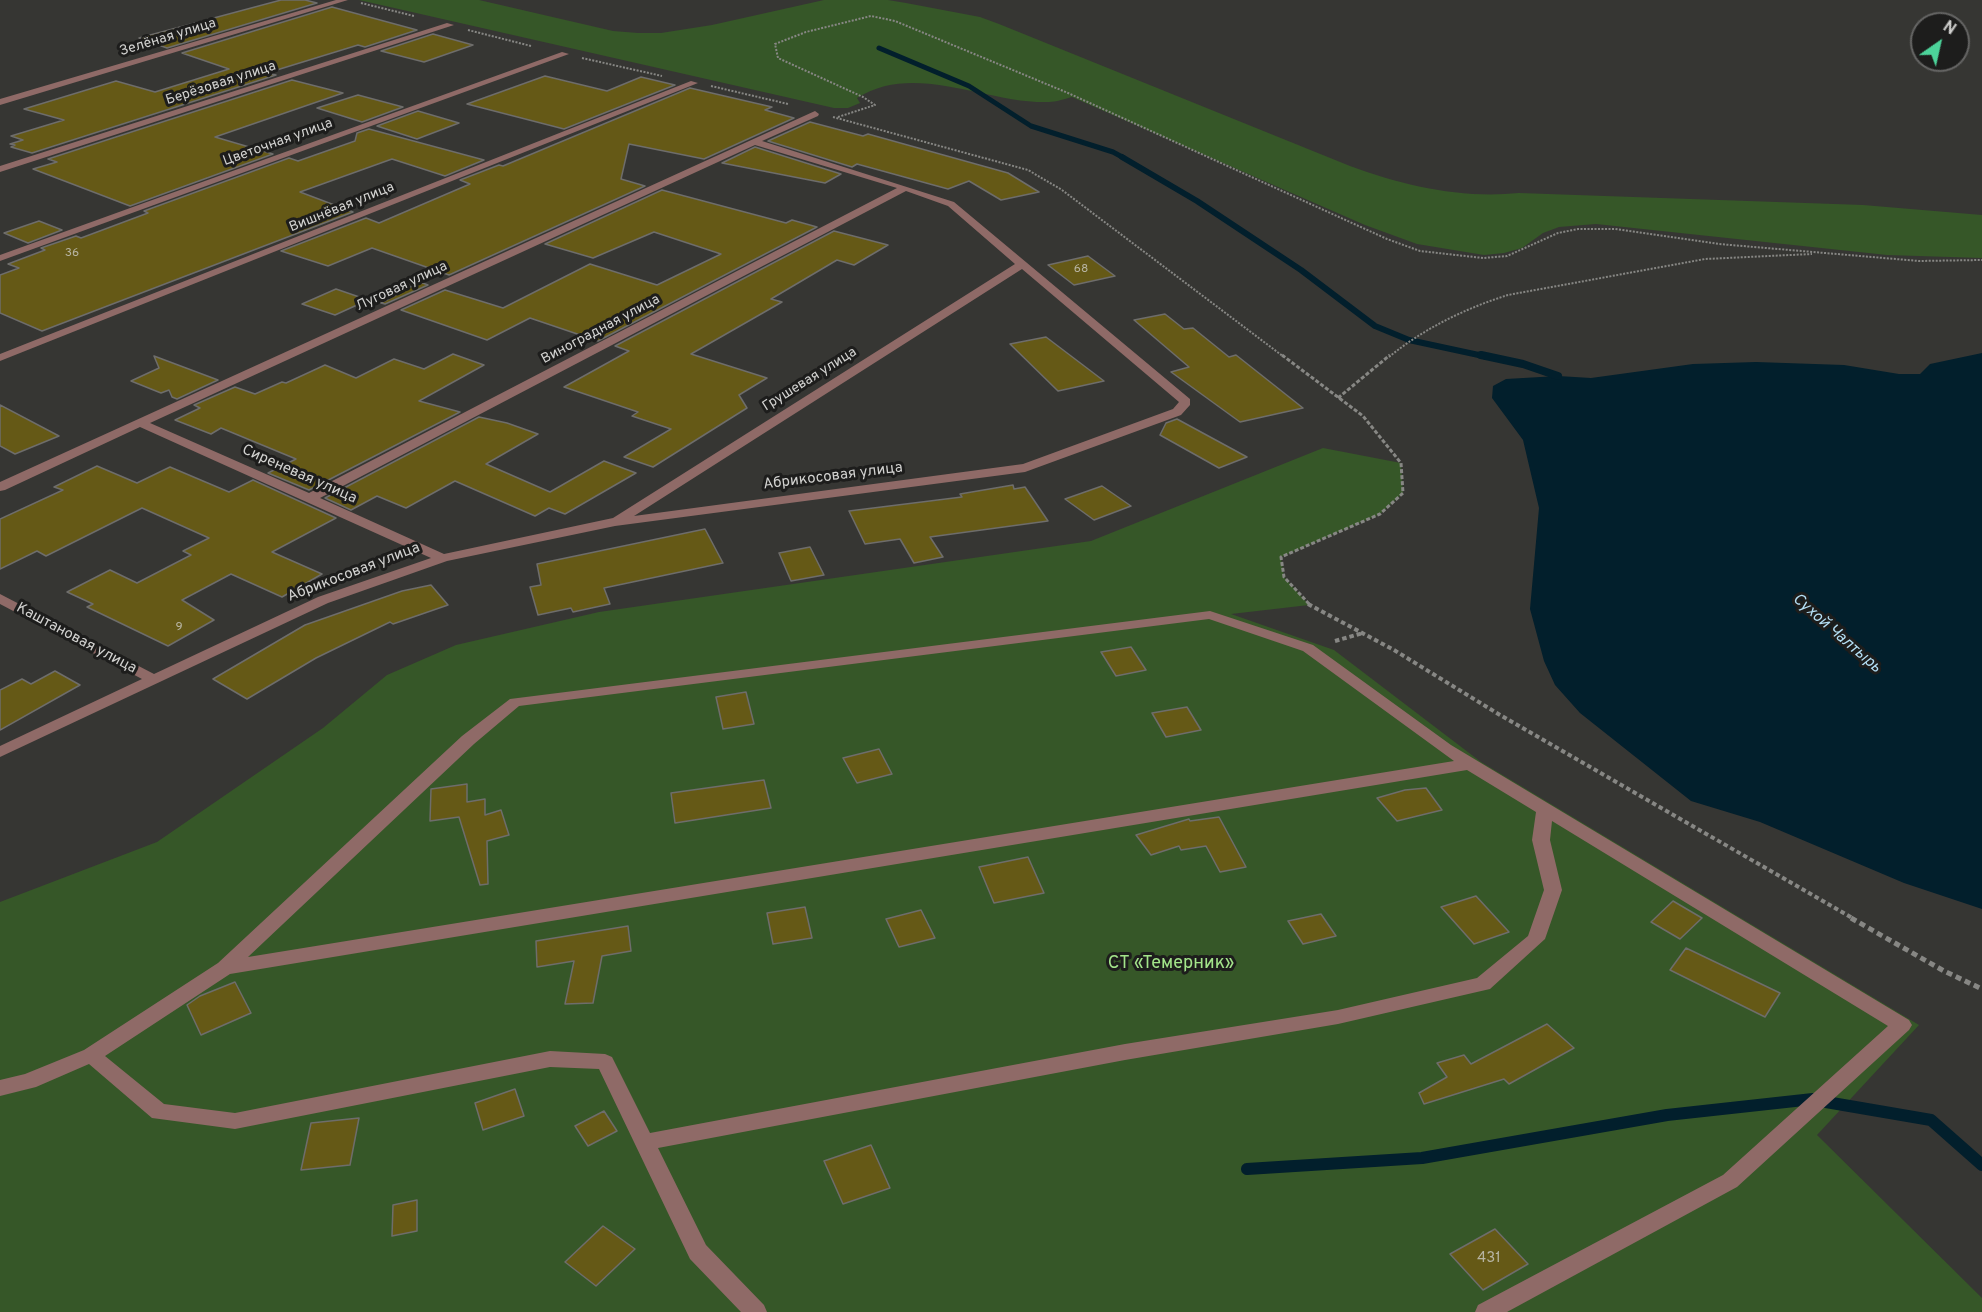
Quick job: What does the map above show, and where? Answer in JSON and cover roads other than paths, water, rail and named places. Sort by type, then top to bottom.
[{"type":"street","name":"Зелёная улица","points":[[0,102],[344,0]]},
{"type":"street","name":"Берёзовая улица","points":[[0,169],[450,25]]},
{"type":"street","name":"Цветочная улица","points":[[0,258],[565,54]]},
{"type":"street","name":"Вишнёвая улица","points":[[0,358],[694,83]]},
{"type":"street","name":"Луговая улица","points":[[0,487],[815,114]]},
{"type":"street","name":"Абрикосовая улица","points":[[0,752],[323,600],[443,558],[615,522],[1025,468],[1177,412],[1186,402],[951,204],[755,142]]},
{"type":"street","name":"Виноградная улица","points":[[310,498],[905,188]]},
{"type":"street","name":"Грушевая улица","points":[[615,522],[1022,264]]},
{"type":"street","name":"Сиреневая улица","points":[[141,423],[443,558]]},
{"type":"street","name":"Каштановая улица","points":[[0,598],[153,679]]},
{"type":"street","points":[[0,1088],[29,1081],[91,1055],[225,968],[468,740],[515,702],[1210,615],[1308,648],[1445,749],[1902,1025],[1730,1181],[1486,1312]]},
{"type":"street","points":[[225,968],[1469,764]]},
{"type":"street","points":[[646,1142],[1113,1054],[1338,1017],[1483,984],[1536,939],[1552,890],[1541,840],[1545,810]]},
{"type":"street","points":[[91,1055],[159,1112],[235,1121],[550,1059],[604,1062],[646,1142],[698,1252],[756,1312]]},
{"type":"water","points":[[1982,353],[1982,909],[1904,883],[1760,822],[1691,801],[1580,713],[1555,685],[1544,661],[1530,609],[1539,508],[1523,440],[1492,398],[1493,386],[1506,379],[1558,376],[1591,378],[1693,364],[1756,362],[1844,365],[1899,374],[1920,374],[1930,364]]},
{"type":"waterway","points":[[879,48],[969,86],[1031,126],[1113,152],[1124,158]]},
{"type":"waterway","points":[[1122,157],[1197,201],[1301,270],[1375,326],[1409,340],[1488,357]]},
{"type":"waterway","points":[[1481,355],[1523,364],[1558,376]]},
{"type":"waterway","points":[[1247,1169],[1422,1158],[1667,1115],[1813,1099]]},
{"type":"waterway","name":"Сухой Чалтырь","points":[[1826,1102],[1931,1120],[1982,1165]]},
{"type":"park label","name":"СТ «Темерник»","points":[[1171,964]]}]
